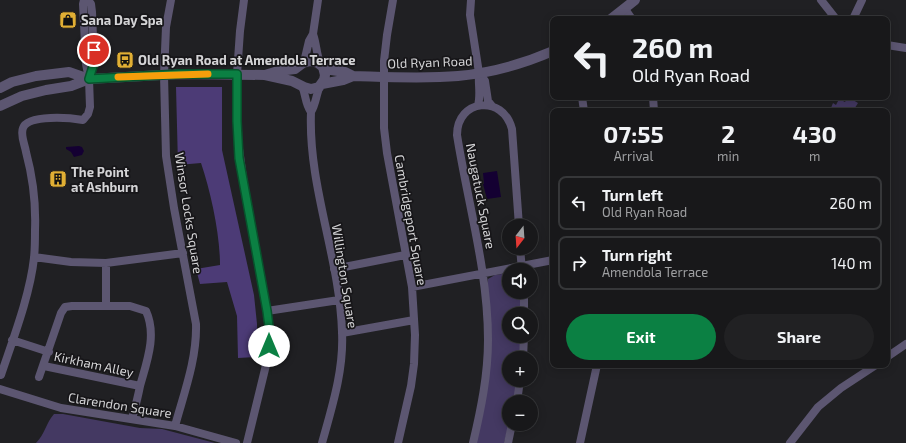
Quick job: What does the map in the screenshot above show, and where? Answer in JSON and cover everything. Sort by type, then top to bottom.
[{"type":"street","points":[[1,375],[26,296],[34,257],[35,201],[31,168],[22,134],[23,128],[28,122],[34,120],[71,118],[83,120],[88,114],[90,107],[89,79],[86,64],[84,0]]},
{"type":"street","points":[[88,0],[91,4],[92,12],[94,63],[89,79]]},
{"type":"street","name":"Winsor Locks Square","points":[[171,0],[166,27],[164,75],[166,156],[174,208],[196,324],[196,338],[192,363],[175,426]]},
{"type":"street","points":[[244,0],[237,74],[239,158],[270,334],[267,361],[247,443]]},
{"type":"street","points":[[301,85],[297,77],[297,72],[305,58],[309,41],[313,34],[318,0]]},
{"type":"street","name":"Cambridgeport Square","points":[[393,0],[387,35],[384,76],[384,139],[412,287],[415,351],[411,386],[398,443]]},
{"type":"street","points":[[471,0],[470,15],[479,73],[478,82],[480,98],[478,105],[492,106],[504,112],[510,120],[512,129],[518,219]]},
{"type":"street","points":[[616,16],[635,0]]},
{"type":"street","points":[[821,0],[834,16]]},
{"type":"street","points":[[854,16],[862,0]]},
{"type":"street","points":[[625,9],[630,16]]},
{"type":"street","points":[[313,34],[316,42],[317,54],[325,75],[321,85]]},
{"type":"street","points":[[890,45],[906,48]]},
{"type":"street","name":"Old Ryan Road","points":[[0,106],[22,96],[71,86],[89,79],[180,74],[265,75],[288,80],[307,89],[311,89],[353,76],[443,77],[479,73],[536,59],[550,52]]},
{"type":"street","name":"Old Ryan Road","points":[[265,75],[278,71],[295,69],[310,61],[318,63],[331,70],[345,72],[353,76]]},
{"type":"street","name":"Old Ryan Road","points":[[0,88],[12,82],[36,76],[69,72],[89,79]]},
{"type":"street","points":[[479,73],[485,81],[488,101],[492,106]]},
{"type":"street","name":"Willington Square","points":[[301,85],[305,94],[307,107],[311,112]]},
{"type":"street","name":"Willington Square","points":[[321,85],[316,95],[314,107],[311,112],[310,128],[313,156],[339,300],[342,333],[338,381],[322,443]]},
{"type":"street","name":"Naugatuck Square","points":[[473,443],[483,394],[488,342],[487,313],[483,273],[457,129],[460,120],[469,109],[478,105]]},
{"type":"street","points":[[34,257],[71,262],[106,263],[183,253]]},
{"type":"street","points":[[334,269],[405,255]]},
{"type":"street","points":[[538,264],[550,261]]},
{"type":"street","points":[[106,263],[106,306]]},
{"type":"street","points":[[412,287],[502,271]]},
{"type":"street","points":[[267,311],[339,300]]},
{"type":"street","points":[[40,377],[61,313],[65,307],[130,306],[146,310],[150,318],[150,351],[132,419]]},
{"type":"street","points":[[342,333],[414,320]]},
{"type":"street","points":[[12,340],[49,352]]},
{"type":"street","points":[[890,355],[906,344]]},
{"type":"street","name":"Kirkham Alley","points":[[44,366],[140,386]]},
{"type":"street","points":[[580,443],[596,368]]},
{"type":"street","points":[[790,443],[818,407],[841,388],[871,368]]},
{"type":"street","name":"Clarendon Square","points":[[0,389],[61,408],[175,426],[236,443]]},
{"type":"street","points":[[508,443],[511,431]]},
{"type":"shaded area","points":[[176,87],[222,87],[222,150],[254,295],[257,324],[257,357],[238,358],[237,316],[227,282],[200,284],[196,269],[220,265],[217,227],[201,163],[178,165]]},
{"type":"shaded area","points":[[838,100],[845,102],[846,100],[853,100],[858,103],[855,108],[831,108],[833,103],[836,105]]},
{"type":"shaded area","points":[[66,147],[82,147],[84,151],[82,155],[74,157],[71,152],[66,149]]},
{"type":"shaded area","points":[[497,171],[501,197],[487,199],[483,184],[483,173]]},
{"type":"shaded area","points":[[502,274],[502,299],[520,299],[521,307],[502,307],[502,343],[520,343],[520,351],[502,351],[502,387],[516,387],[515,395],[502,395],[502,431],[507,431],[504,443],[475,443],[483,410],[488,279],[495,275]]},
{"type":"shaded area","points":[[54,414],[63,414],[140,428],[162,429],[215,443],[36,443]]},
{"type":"slow traffic","points":[[118,77],[208,74]]},
{"type":"place","name":"Sana Day Spa","points":[[68,20]]},
{"type":"place","name":"Old Ryan Road at Amendola Terrace","points":[[125,60]]},
{"type":"place","name":"The Point at Ashburn","points":[[58,179]]},
{"type":"route","points":[[94,50],[94,63],[89,79],[180,74],[237,74],[239,158],[267,311],[270,334],[269,346]]}]
